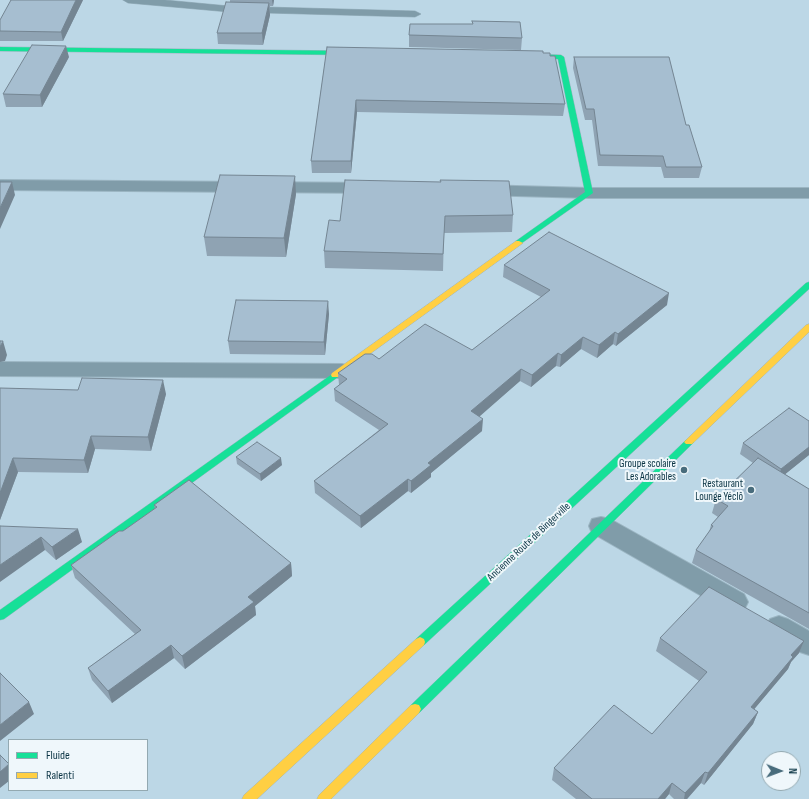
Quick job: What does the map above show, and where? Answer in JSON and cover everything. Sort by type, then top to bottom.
[{"type":"street","points":[[0,48],[365,53]]},
{"type":"street","points":[[513,56],[561,57],[589,193]]},
{"type":"street","points":[[0,185],[393,188]]},
{"type":"street","points":[[464,190],[589,193],[809,193]]},
{"type":"street","points":[[0,616],[589,193]]},
{"type":"street","name":"Ancienne Route de Bingerville","points":[[248,799],[809,285]]},
{"type":"street","points":[[323,799],[601,526],[809,327]]},
{"type":"street","points":[[0,369],[342,371]]},
{"type":"street","points":[[601,526],[809,644]]},
{"type":"lane","points":[[128,0],[229,9],[415,14]]},
{"type":"building","points":[[11,0],[76,0],[61,32],[0,31],[0,20]]},
{"type":"building","points":[[226,2],[269,3],[262,33],[217,33]]},
{"type":"building","points":[[472,21],[520,22],[522,38],[409,35],[410,24],[473,24]]},
{"type":"building","points":[[32,45],[66,46],[40,95],[3,94]]},
{"type":"building","points":[[327,47],[543,51],[543,53],[550,53],[550,56],[555,56],[565,104],[356,100],[351,161],[311,161]]},
{"type":"building","points":[[574,57],[669,57],[686,125],[689,125],[702,167],[666,167],[663,156],[600,155],[594,109],[586,109]]},
{"type":"building","points":[[220,175],[295,176],[284,238],[204,237]]},
{"type":"building","points":[[345,180],[441,182],[440,180],[509,181],[513,215],[445,216],[443,254],[324,251],[329,220],[340,221]]},
{"type":"building","points":[[0,182],[12,182],[0,208]]},
{"type":"building","points":[[549,232],[669,293],[618,334],[615,332],[599,345],[583,337],[561,355],[558,353],[532,375],[521,369],[471,411],[483,419],[428,463],[431,465],[411,481],[408,479],[360,516],[314,481],[388,424],[334,389],[347,379],[338,373],[365,354],[372,354],[379,359],[425,324],[472,350],[550,290],[504,265]]},
{"type":"building","points":[[236,300],[328,301],[324,342],[228,341]]},
{"type":"building","points":[[82,378],[163,380],[148,437],[91,436],[84,460],[13,458],[0,493],[0,388],[78,390]]},
{"type":"building","points":[[789,408],[809,421],[809,447],[781,469],[743,443]]},
{"type":"building","points":[[257,442],[281,458],[260,474],[236,457]]},
{"type":"building","points":[[758,458],[809,489],[809,613],[696,550],[713,526],[711,525],[728,506],[716,499]]},
{"type":"building","points":[[189,480],[291,563],[248,597],[254,602],[182,656],[171,645],[108,691],[88,668],[141,630],[71,565],[119,531],[123,531],[157,507],[154,505]]},
{"type":"building","points":[[0,526],[78,529],[52,547],[41,537],[0,565]]},
{"type":"building","points":[[709,587],[804,641],[791,655],[793,657],[751,707],[758,712],[708,773],[705,772],[685,793],[672,783],[658,799],[592,799],[554,768],[614,705],[652,734],[707,672],[660,638]]},
{"type":"building","points":[[0,673],[29,702],[0,725]]},
{"type":"building","points":[[0,755],[8,765],[0,772]]},
{"type":"traffic: fast","points":[[0,49],[355,53]]},
{"type":"traffic: fast","points":[[519,243],[589,193],[561,57],[525,56]]},
{"type":"traffic: fast","points":[[420,642],[809,285]]},
{"type":"traffic: fast","points":[[0,616],[335,375]]},
{"type":"traffic: fast","points":[[415,709],[689,442]]},
{"type":"traffic: slow","points":[[335,375],[519,243]]},
{"type":"traffic: slow","points":[[689,442],[809,327]]},
{"type":"traffic: slow","points":[[248,799],[420,642]]},
{"type":"traffic: slow","points":[[323,799],[415,709]]},
{"type":"place","name":"Groupe scolaire Les Adorables","points":[[684,470]]},
{"type":"place","name":"Restaurant Lounge Yéclô","points":[[751,490]]}]
